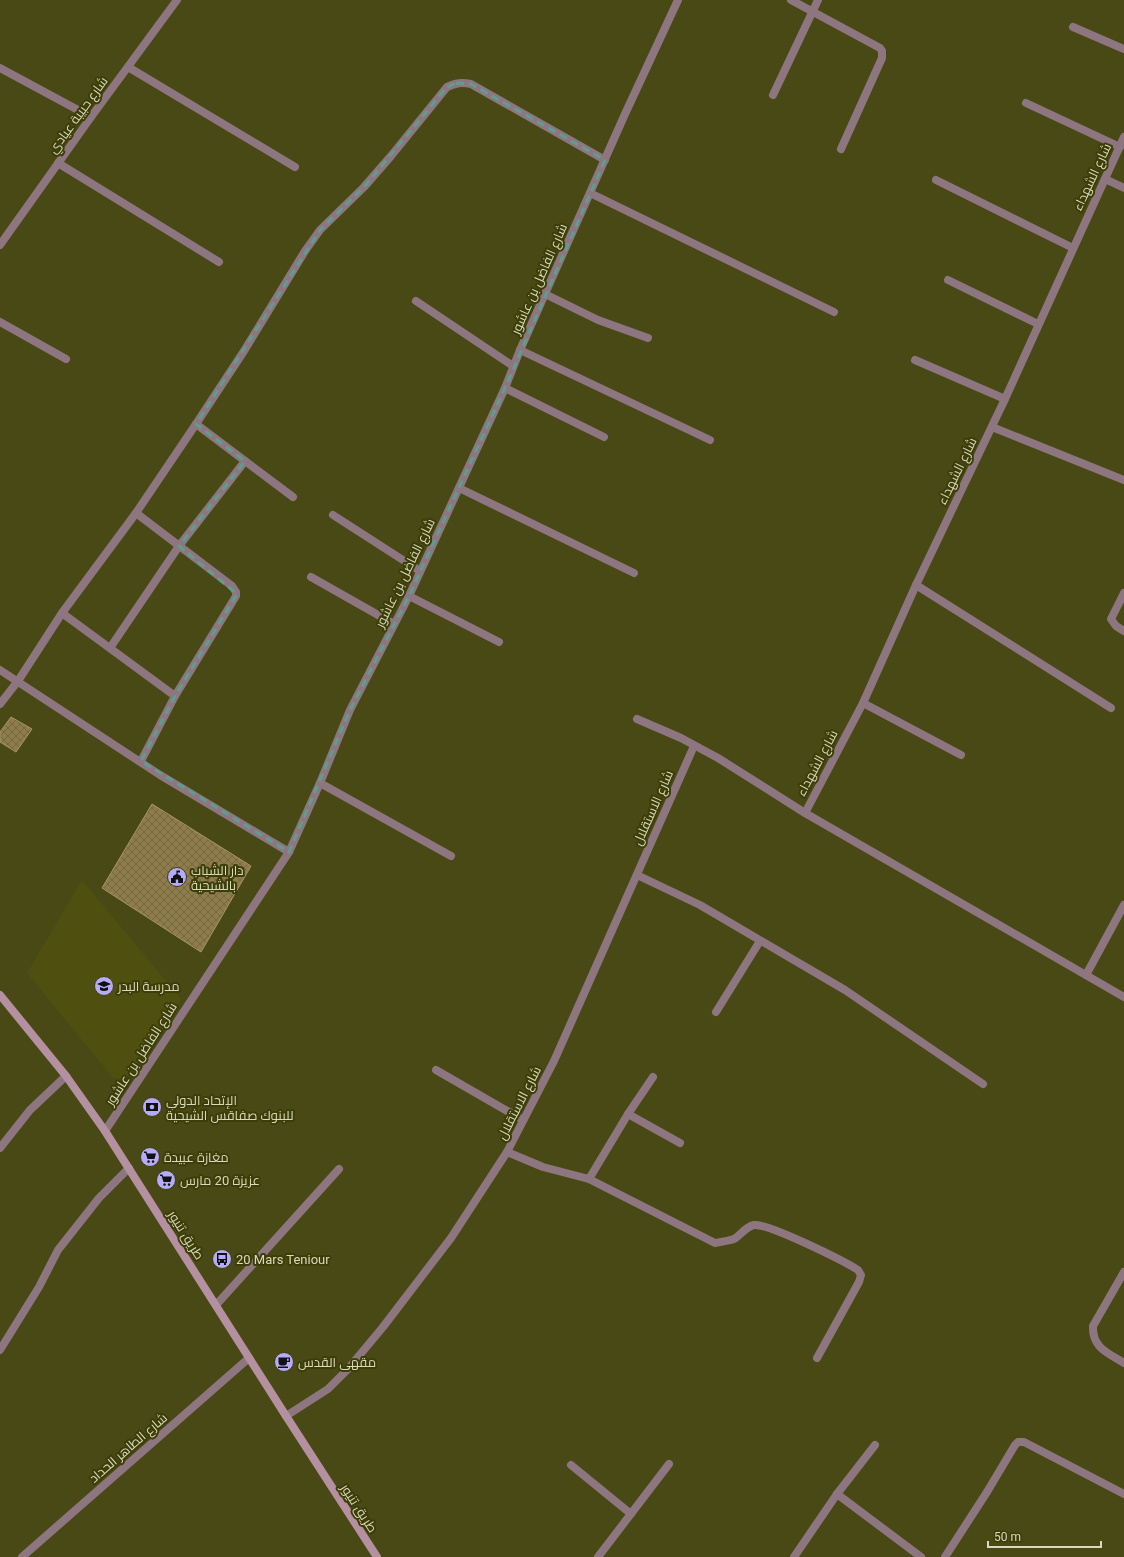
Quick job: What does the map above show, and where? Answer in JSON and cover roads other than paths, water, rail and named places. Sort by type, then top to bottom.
[{"type":"main road","name":"طريق تنيور","points":[[0,995],[66,1076],[130,1168],[249,1358],[377,1557]]},
{"type":"street","name":"شارع حبيبة عيادي","points":[[0,244],[177,0]]},
{"type":"street","name":"شارع الفاضل بن عاشور","points":[[105,1131],[288,852],[320,782],[350,710],[409,596],[459,488],[590,193],[678,0]]},
{"type":"street","points":[[791,0],[880,48],[882,51],[882,58],[841,149]]},
{"type":"street","points":[[773,95],[818,0]]},
{"type":"street","points":[[1073,27],[1124,49]]},
{"type":"street","points":[[128,67],[295,167]]},
{"type":"street","points":[[0,68],[91,117]]},
{"type":"street","points":[[0,704],[18,681],[62,613],[136,513],[196,424],[244,351],[316,235],[334,215],[364,187],[447,87],[463,82],[471,84],[605,160]]},
{"type":"street","points":[[1026,103],[1120,147]]},
{"type":"street","name":"شارع الشهداء","points":[[805,813],[863,703],[916,586],[1005,399],[1124,137]]},
{"type":"street","points":[[58,163],[218,262]]},
{"type":"street","points":[[1105,179],[1124,188]]},
{"type":"street","points":[[936,180],[1073,248]]},
{"type":"street","points":[[590,193],[834,312]]},
{"type":"street","points":[[948,280],[1038,324]]},
{"type":"street","points":[[545,294],[598,320],[648,338]]},
{"type":"street","points":[[416,301],[514,366]]},
{"type":"street","points":[[0,322],[66,359]]},
{"type":"street","points":[[520,350],[710,440]]},
{"type":"street","points":[[915,360],[1005,399]]},
{"type":"street","points":[[504,388],[604,437]]},
{"type":"street","points":[[196,424],[293,497]]},
{"type":"street","points":[[992,427],[1124,480]]},
{"type":"street","points":[[110,648],[179,546],[245,461]]},
{"type":"street","points":[[459,488],[634,573]]},
{"type":"street","points":[[136,513],[232,586],[236,592],[236,596],[175,696],[141,761]]},
{"type":"street","points":[[333,515],[420,570]]},
{"type":"street","points":[[311,576],[394,624]]},
{"type":"street","points":[[916,586],[1111,708]]},
{"type":"street","points":[[1124,593],[1111,619],[1116,626],[1124,631]]},
{"type":"street","points":[[409,596],[499,642]]},
{"type":"street","points":[[62,613],[175,696]]},
{"type":"street","points":[[0,670],[141,761],[160,775],[288,852]]},
{"type":"street","points":[[863,703],[960,755]]},
{"type":"street","points":[[637,719],[681,738],[718,758],[805,813],[1124,997]]},
{"type":"street","name":"شارع الاستقلال","points":[[286,1416],[328,1389],[348,1370],[451,1238],[507,1152],[554,1061],[694,746]]},
{"type":"street","points":[[320,782],[451,856]]},
{"type":"street","points":[[637,875],[700,905],[845,990],[983,1084]]},
{"type":"street","points":[[1086,975],[1124,905]]},
{"type":"street","points":[[716,1012],[760,941]]},
{"type":"street","points":[[436,1070],[524,1120]]},
{"type":"street","points":[[0,1148],[30,1110],[66,1076]]},
{"type":"street","points":[[589,1179],[628,1114],[653,1077]]},
{"type":"street","points":[[628,1114],[680,1143]]},
{"type":"street","points":[[507,1152],[543,1168],[589,1179],[716,1243],[734,1239],[743,1230],[754,1225],[763,1226],[780,1232],[858,1270],[861,1275],[860,1282],[817,1358]]},
{"type":"street","points":[[0,1350],[39,1287],[58,1250],[99,1198],[130,1168]]},
{"type":"street","points":[[216,1305],[339,1169]]},
{"type":"street","points":[[1124,1272],[1093,1326],[1096,1342],[1101,1348],[1124,1363]]},
{"type":"street","name":"شارع الطاهر الحداد","points":[[22,1557],[249,1358]]},
{"type":"street","points":[[946,1557],[1018,1442],[1024,1442],[1124,1494]]},
{"type":"street","points":[[794,1557],[837,1494],[875,1445]]},
{"type":"street","points":[[598,1557],[669,1464]]},
{"type":"street","points":[[571,1465],[631,1514]]},
{"type":"street","points":[[837,1494],[921,1557]]},
{"type":"place","name":"دار الشباب بالشيحية","points":[[177,877]]},
{"type":"place","name":"مدرسة البدر","points":[[104,986]]},
{"type":"place","name":"الإتحاد الدولي للبنوك صفاقس الشيحية","points":[[152,1107]]},
{"type":"place","name":"مغازة عبيدة","points":[[150,1157]]},
{"type":"place","name":"عزيزة 20 مارس","points":[[166,1180]]},
{"type":"place","name":"20 Mars Teniour","points":[[222,1259]]},
{"type":"place","name":"مقهى القدس","points":[[284,1362]]}]
